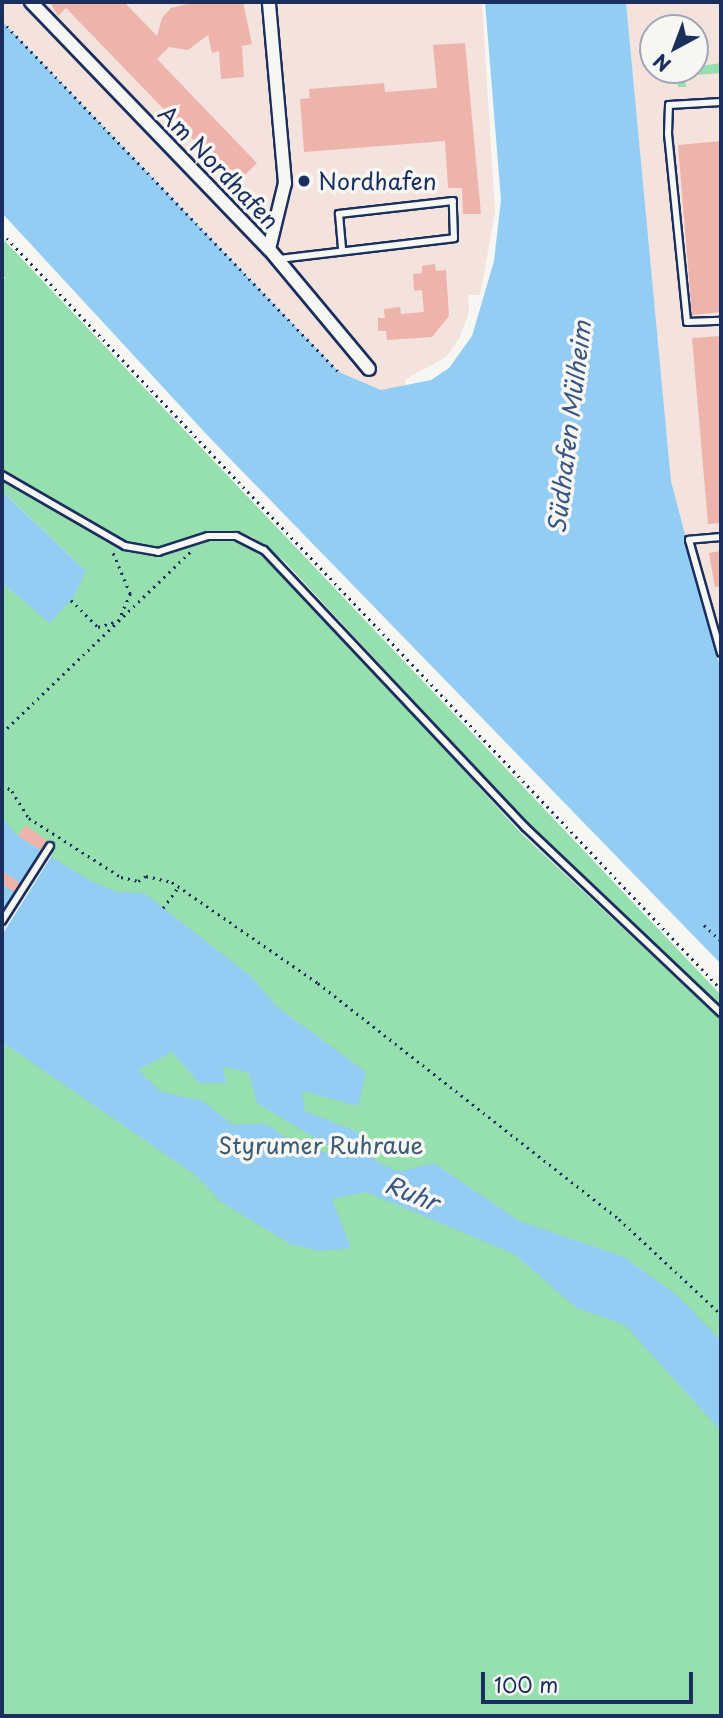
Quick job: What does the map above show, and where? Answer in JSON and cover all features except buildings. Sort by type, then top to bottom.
[{"type":"street","name":"Am Nordhafen","points":[[31,2],[273,254],[369,369]]},
{"type":"street","points":[[269,2],[285,183],[273,254]]},
{"type":"lane","points":[[721,102],[669,106],[668,125],[687,322],[721,321]]},
{"type":"lane","points":[[273,254],[342,251],[454,238],[453,201],[339,214],[342,251]]},
{"type":"lane","points":[[2,475],[125,546],[158,552],[208,536],[236,536],[264,550],[293,577],[525,827],[721,1013]]},
{"type":"lane","points":[[721,537],[689,540],[721,653]]},
{"type":"lane","points":[[2,921],[50,846]]},
{"type":"path","points":[[2,21],[339,372]]},
{"type":"path","points":[[2,233],[721,989]]},
{"type":"path","points":[[71,600],[98,627],[118,621],[130,594],[105,535]]},
{"type":"path","points":[[2,733],[208,536]]},
{"type":"path","points":[[2,784],[12,791],[29,818],[121,877],[138,881],[146,876],[178,887],[318,983],[509,1130],[619,1219],[721,1314]]},
{"type":"path","points":[[163,908],[178,887]]},
{"type":"path","points":[[704,925],[721,941]]},
{"type":"shaded area","points":[[2,2],[482,2],[495,213],[480,295],[468,295],[469,312],[459,339],[446,357],[406,379],[404,388],[381,390],[339,372],[2,21]]},
{"type":"shaded area","points":[[626,2],[721,2],[721,671],[671,481]]},
{"type":"green space","points":[[721,63],[721,73],[709,74],[709,65]]},
{"type":"green space","name":"Styrumer Ruhraue","points":[[2,238],[721,995],[721,1006],[530,826],[284,561],[252,537],[234,532],[292,582],[521,833],[721,1020],[721,1716],[2,1716],[2,583],[50,622],[86,571],[2,491],[2,278],[6,279],[2,274]]},
{"type":"water","name":"Südhafen Mülheim","points":[[485,2],[626,2],[671,481],[721,671],[721,964],[209,437],[2,213],[2,21],[339,372],[381,390],[431,380],[449,368],[472,336],[494,261],[501,200]]},
{"type":"water","points":[[2,491],[86,571],[74,596],[50,623],[2,583]]},
{"type":"water","name":"Ruhr","points":[[2,818],[18,836],[89,880],[117,892],[144,893],[253,978],[276,1006],[366,1072],[358,1106],[302,1091],[305,1111],[363,1134],[374,1160],[398,1172],[434,1163],[519,1221],[624,1257],[678,1296],[721,1341],[721,1431],[625,1325],[577,1308],[514,1254],[366,1192],[332,1199],[351,1248],[319,1251],[290,1244],[221,1202],[197,1176],[2,1042],[2,884],[14,891],[2,872]],"holes":[[[172,1052],[199,1083],[226,1083],[223,1066],[249,1073],[257,1103],[343,1155],[302,1149],[266,1124],[233,1125],[203,1101],[161,1092],[138,1070]]]},
{"type":"pier","points":[[42,849],[52,855],[2,935],[2,912]]},
{"type":"place","name":"Nordhafen","points":[[304,181]]}]
